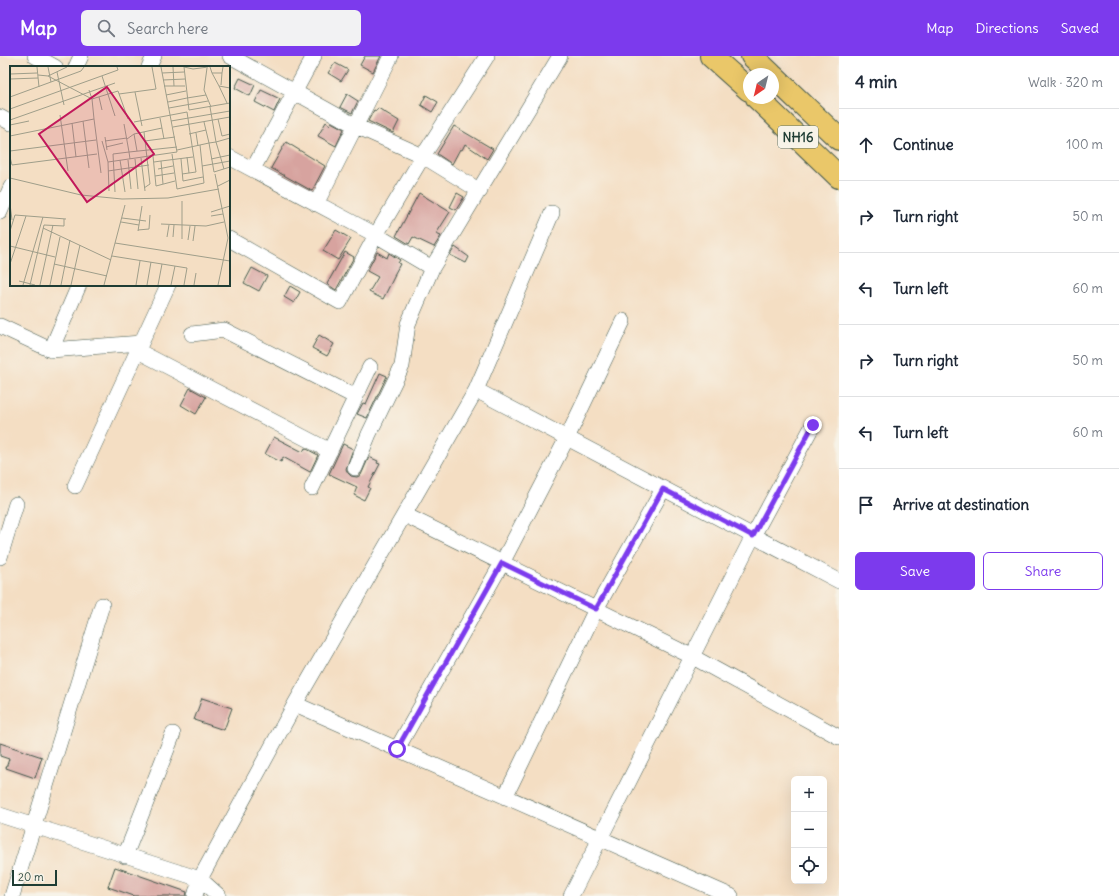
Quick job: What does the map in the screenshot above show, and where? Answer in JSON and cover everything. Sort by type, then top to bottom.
[{"type":"highway","points":[[711,56],[743,85]]},
{"type":"highway","name":"NH16","points":[[752,56],[765,68]]},
{"type":"highway","name":"NH16","points":[[779,82],[839,139]]},
{"type":"highway","name":"NH16","points":[[763,104],[839,177]]},
{"type":"street","points":[[35,56],[53,66]]},
{"type":"street","points":[[76,66],[81,56]]},
{"type":"street","points":[[149,66],[154,56]]},
{"type":"street","points":[[225,66],[230,56],[356,126],[423,156],[480,191]]},
{"type":"street","points":[[252,169],[314,56]]},
{"type":"street","points":[[316,204],[391,56]]},
{"type":"street","points":[[230,240],[340,302],[376,235],[423,156],[487,56]]},
{"type":"street","points":[[355,468],[369,434],[402,366],[408,324],[432,268],[480,191],[560,56]]},
{"type":"street","points":[[0,117],[10,122]]},
{"type":"street","points":[[230,159],[252,169],[376,235],[432,268]]},
{"type":"street","points":[[0,212],[10,189]]},
{"type":"street","points":[[195,896],[200,879],[295,704],[476,390],[552,213]]},
{"type":"street","points":[[51,350],[79,286]]},
{"type":"street","points":[[75,486],[168,286]]},
{"type":"street","points":[[397,749],[502,563],[567,438],[623,321]]},
{"type":"street","points":[[0,326],[51,350],[140,347],[330,451]]},
{"type":"street","points":[[192,334],[224,330],[356,397]]},
{"type":"street","points":[[312,488],[370,367]]},
{"type":"street","points":[[476,390],[839,581]]},
{"type":"street","points":[[571,896],[753,536],[813,425]]},
{"type":"street","points":[[505,797],[596,609],[663,489]]},
{"type":"street","points":[[0,557],[16,504]]},
{"type":"street","points":[[405,514],[692,656],[839,737]]},
{"type":"street","points":[[12,896],[102,605]]},
{"type":"street","points":[[295,704],[731,896]]},
{"type":"street","points":[[125,856],[173,734]]},
{"type":"street","points":[[0,815],[33,827],[200,879],[219,896]]},
{"type":"building","points":[[365,56],[381,56],[373,72],[360,65]]},
{"type":"building","points":[[335,63],[348,70],[341,81],[328,73]]},
{"type":"building","points":[[240,78],[255,85],[250,96],[235,88]]},
{"type":"building","points":[[261,90],[280,99],[274,112],[255,102]]},
{"type":"building","points":[[347,94],[358,101],[352,113],[340,107]]},
{"type":"building","points":[[426,95],[438,102],[432,112],[421,105]]},
{"type":"building","points":[[378,108],[399,121],[393,133],[368,121],[374,110],[376,111]]},
{"type":"building","points":[[326,122],[330,125],[331,122],[344,129],[336,146],[318,136]]},
{"type":"building","points":[[454,126],[493,149],[487,159],[465,144],[462,150],[460,149],[452,164],[437,154]]},
{"type":"building","points":[[286,142],[325,166],[312,191],[271,168]]},
{"type":"building","points":[[419,193],[450,212],[436,234],[441,236],[434,247],[413,237],[409,244],[396,236]]},
{"type":"building","points":[[457,193],[464,197],[456,210],[450,207]]},
{"type":"building","points":[[336,230],[351,239],[338,260],[323,251]]},
{"type":"building","points":[[455,247],[469,257],[466,263],[450,255]]},
{"type":"building","points":[[345,252],[354,257],[336,290],[327,284]]},
{"type":"building","points":[[377,252],[387,258],[389,253],[400,260],[398,263],[400,264],[383,299],[369,292],[378,277],[367,271]]},
{"type":"building","points":[[252,268],[267,276],[259,291],[244,283]]},
{"type":"building","points":[[290,286],[300,292],[294,303],[284,297]]},
{"type":"building","points":[[319,335],[334,344],[327,356],[312,348]]},
{"type":"building","points":[[380,373],[387,376],[367,418],[357,414],[363,403],[366,404]]},
{"type":"building","points":[[190,388],[206,397],[196,414],[181,405]]},
{"type":"building","points":[[274,437],[303,452],[305,448],[318,455],[310,472],[283,457],[281,462],[265,454]]},
{"type":"building","points":[[343,444],[353,449],[346,469],[351,476],[357,477],[361,475],[369,457],[378,461],[377,463],[380,464],[368,487],[370,488],[364,500],[354,495],[357,487],[329,474]]},
{"type":"building","points":[[202,698],[232,708],[224,730],[194,720]]},
{"type":"building","points":[[0,743],[42,757],[35,778],[6,768],[9,759],[0,756]]},
{"type":"building","points":[[115,867],[187,892],[186,896],[134,896],[108,887]]},
{"type":"route","points":[[397,749],[502,563],[596,609],[663,489],[753,536],[813,425]]}]
